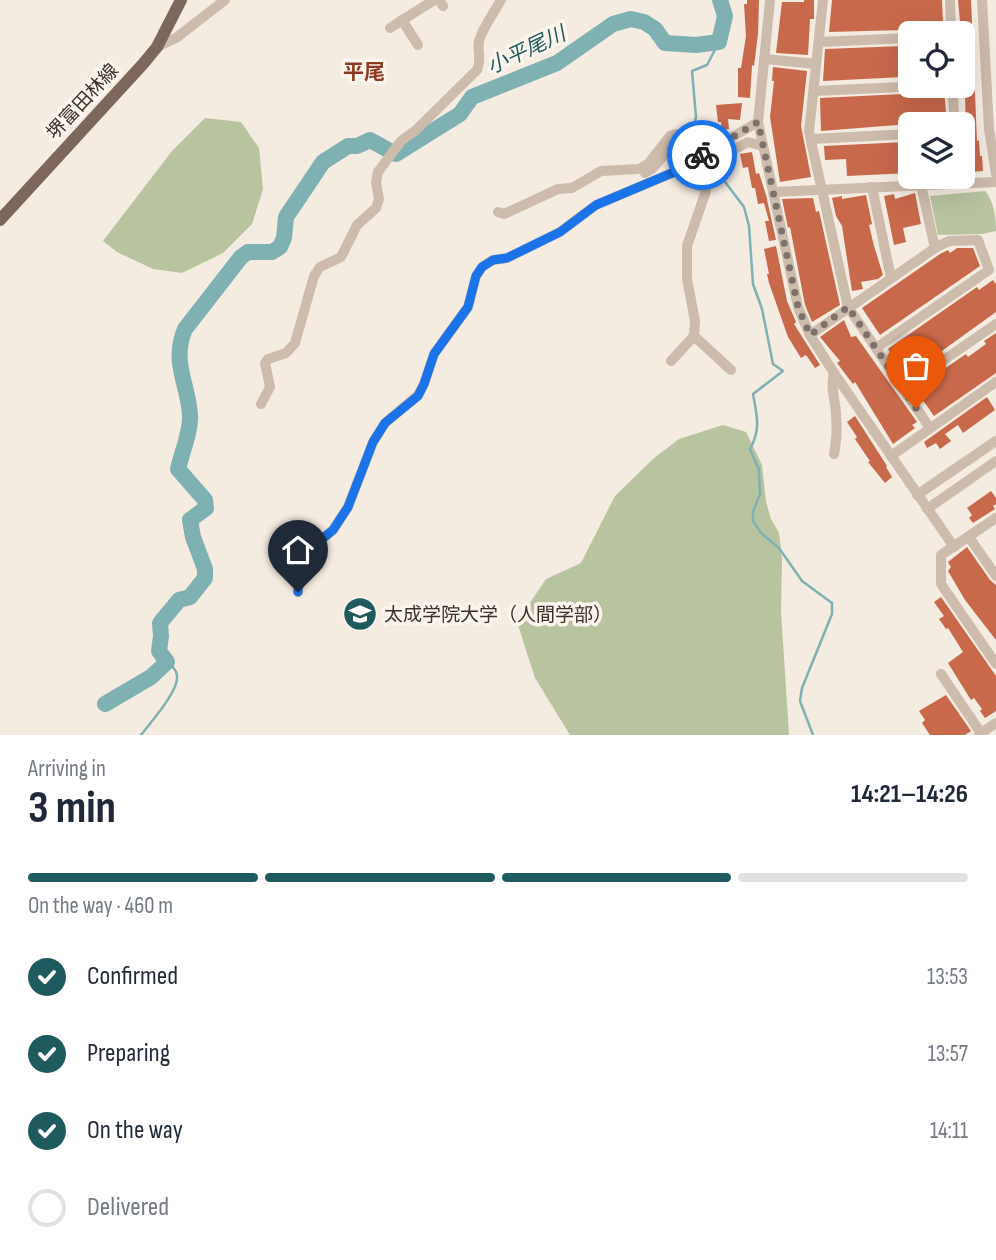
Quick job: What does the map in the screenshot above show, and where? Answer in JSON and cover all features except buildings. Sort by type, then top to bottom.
[{"type":"main road","name":"堺富田林線","points":[[0,220],[157,47],[181,0]]},
{"type":"street","points":[[157,47],[176,38],[225,0]]},
{"type":"street","points":[[261,404],[270,387],[265,363],[268,359],[286,353],[295,343],[314,276],[320,267],[341,257],[357,225],[376,208],[379,200],[377,172],[401,141],[416,130],[477,70],[480,63],[480,38],[501,0]]},
{"type":"street","points":[[770,0],[758,122],[798,307],[810,335],[834,373],[954,547]]},
{"type":"street","points":[[823,0],[809,132],[848,307],[930,428]]},
{"type":"street","points":[[950,0],[951,21]]},
{"type":"street","points":[[982,0],[989,129],[996,174]]},
{"type":"street","points":[[390,28],[439,2]]},
{"type":"street","points":[[402,20],[418,45]]},
{"type":"street","points":[[819,42],[898,39]]},
{"type":"street","points":[[765,59],[816,64]]},
{"type":"street","points":[[814,91],[898,87]]},
{"type":"street","points":[[298,592],[299,571],[306,552],[333,530],[348,507],[373,442],[385,423],[418,396],[434,354],[468,307],[476,276],[482,267],[560,232],[596,205],[672,173],[758,122]]},
{"type":"street","points":[[498,212],[504,214],[558,189],[572,188],[601,171],[639,169],[648,164],[670,136],[676,134],[690,148],[703,171],[706,191],[691,231],[686,259],[695,321],[694,337],[671,361]]},
{"type":"street","points":[[811,139],[898,135]]},
{"type":"street","points":[[703,171],[728,160],[731,151],[748,142],[763,146]]},
{"type":"street","points":[[601,171],[609,176],[641,175],[652,169],[672,146],[680,148],[690,161],[699,183],[700,194],[686,235],[682,258],[686,259]]},
{"type":"street","points":[[975,183],[996,182]]},
{"type":"street","points":[[774,192],[898,186]]},
{"type":"street","points":[[872,187],[891,278]]},
{"type":"street","points":[[922,189],[935,248]]},
{"type":"street","points":[[810,335],[935,248],[949,241],[978,240],[989,270],[876,348]]},
{"type":"street","points":[[903,388],[996,324]]},
{"type":"street","points":[[694,337],[731,370]]},
{"type":"street","points":[[834,373],[831,382],[836,413],[837,442],[834,454]]},
{"type":"street","points":[[891,456],[996,382]]},
{"type":"street","points":[[917,495],[996,441]]},
{"type":"street","points":[[928,509],[996,461]]},
{"type":"street","points":[[996,518],[941,555],[941,584],[996,664]]},
{"type":"street","points":[[969,537],[996,576]]},
{"type":"street","points":[[941,674],[981,734],[996,723]]},
{"type":"green space","points":[[205,118],[241,122],[259,148],[263,189],[252,224],[223,253],[182,273],[153,269],[117,252],[103,241],[172,151]]},
{"type":"green space","points":[[985,191],[995,215],[996,231],[938,235],[930,196]]},
{"type":"green space","points":[[723,425],[746,432],[762,465],[766,502],[779,533],[789,735],[570,735],[535,678],[517,622],[546,579],[581,563],[615,496],[653,459],[679,439]]},
{"type":"waterway","name":"小平尾川","points":[[396,154],[460,114],[472,97],[557,63],[613,24],[631,19],[644,22],[655,29],[665,43],[696,45],[719,42],[725,16],[720,0]]},
{"type":"waterway","points":[[702,150],[692,134],[696,117],[692,71],[707,65],[719,42]]},
{"type":"waterway","name":"小平尾川","points":[[105,704],[151,677],[167,662],[159,651],[160,623],[179,600],[190,597],[205,578],[205,569],[193,537],[190,520],[206,508],[205,500],[178,469],[190,421],[180,362],[181,341],[185,329],[241,257],[248,252],[272,252],[280,247],[284,238],[286,217],[323,162],[348,146],[357,146],[370,140],[390,151]]},
{"type":"waterway","points":[[716,170],[744,207],[749,226],[753,284],[762,309],[773,364],[783,371],[753,394],[757,429],[750,449],[759,470],[760,494],[753,512],[753,521],[761,533],[779,548],[802,581],[832,603],[832,614],[802,688],[800,701],[813,735]]},
{"type":"waterway","points":[[141,735],[169,698],[176,682],[176,672],[167,662]]},
{"type":"way so far","points":[[702,155],[758,122],[798,307],[810,335],[848,307],[916,408]]},
{"type":"place","name":"太成学院大学（人間学部）","points":[[360,614]]},
{"type":"district","name":"平尾","points":[[364,72]]},
{"type":"route","points":[[298,592],[299,571],[306,552],[333,530],[348,507],[373,442],[385,423],[418,396],[434,354],[468,307],[476,276],[482,267],[560,232],[596,205],[672,173],[702,155]]}]
